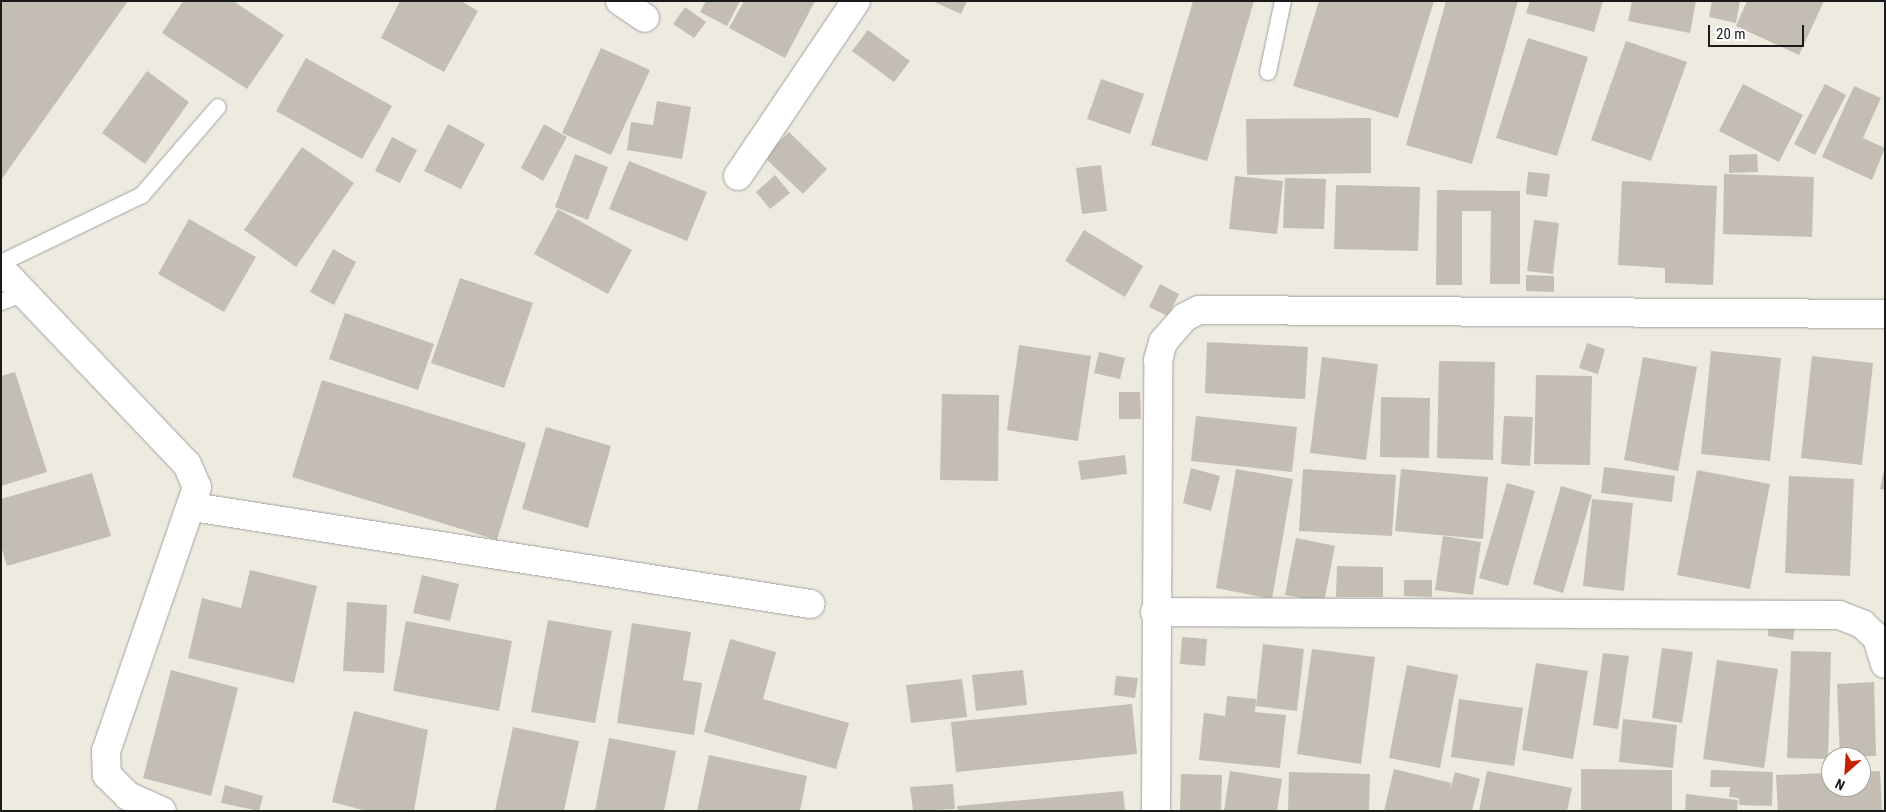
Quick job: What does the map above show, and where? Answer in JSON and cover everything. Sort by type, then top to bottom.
[{"type":"street","points":[[620,1],[645,18]]},
{"type":"street","points":[[738,176],[856,1]]},
{"type":"street","points":[[1,269],[12,297],[187,464],[198,487],[193,507],[106,752],[107,775],[128,796],[162,811]]},
{"type":"street","points":[[1156,811],[1155,612],[1158,360],[1174,328],[1199,310],[1885,314]]},
{"type":"street","points":[[193,507],[810,604]]},
{"type":"street","points":[[1155,612],[1839,615],[1862,624],[1877,638],[1885,664]]},
{"type":"lane","points":[[1268,72],[1284,1]]},
{"type":"lane","points":[[1,263],[142,195],[218,107]]},
{"type":"building","points":[[1,1],[128,1],[1,180]]},
{"type":"building","points":[[183,1],[233,1],[284,35],[247,89],[162,33]]},
{"type":"building","points":[[400,1],[461,1],[478,11],[444,72],[381,38]]},
{"type":"building","points":[[706,1],[740,1],[727,26],[700,12]]},
{"type":"building","points":[[744,1],[815,1],[785,58],[729,28]]},
{"type":"building","points":[[932,1],[967,1],[961,14]]},
{"type":"building","points":[[1193,1],[1254,1],[1207,161],[1151,145]]},
{"type":"building","points":[[1319,1],[1434,1],[1398,118],[1293,86]]},
{"type":"building","points":[[1446,1],[1518,1],[1472,164],[1406,145]]},
{"type":"building","points":[[1530,1],[1603,1],[1594,32],[1526,13]]},
{"type":"building","points":[[1632,1],[1696,1],[1690,33],[1628,21]]},
{"type":"building","points":[[1712,1],[1740,1],[1736,23],[1709,17]]},
{"type":"building","points":[[1747,1],[1824,1],[1799,55],[1736,26]]},
{"type":"building","points":[[685,7],[706,22],[694,38],[673,24]]},
{"type":"building","points":[[868,30],[910,61],[894,82],[852,51]]},
{"type":"building","points":[[1528,38],[1588,57],[1557,156],[1496,138]]},
{"type":"building","points":[[1626,41],[1687,62],[1651,161],[1591,140]]},
{"type":"building","points":[[601,48],[650,70],[611,155],[562,133]]},
{"type":"building","points":[[306,58],[392,106],[362,159],[276,111]]},
{"type":"building","points":[[147,71],[189,102],[145,164],[102,133]]},
{"type":"building","points":[[1101,79],[1144,94],[1130,134],[1087,119]]},
{"type":"building","points":[[1743,84],[1803,115],[1779,162],[1719,131]]},
{"type":"building","points":[[1825,84],[1846,95],[1815,155],[1794,144]]},
{"type":"building","points":[[1854,86],[1881,98],[1863,138],[1885,148],[1872,180],[1822,157]]},
{"type":"building","points":[[657,101],[691,107],[682,159],[627,150],[631,122],[653,125]]},
{"type":"building","points":[[1371,118],[1371,173],[1247,175],[1246,119]]},
{"type":"building","points":[[448,124],[485,144],[461,189],[424,171]]},
{"type":"building","points":[[544,124],[567,137],[543,181],[521,168]]},
{"type":"building","points":[[789,132],[827,169],[803,194],[764,157]]},
{"type":"building","points":[[392,137],[417,150],[400,183],[375,171]]},
{"type":"building","points":[[302,147],[354,183],[296,267],[244,230]]},
{"type":"building","points":[[575,154],[608,167],[588,220],[555,207]]},
{"type":"building","points":[[1757,154],[1758,172],[1729,173],[1729,155]]},
{"type":"building","points":[[629,161],[707,192],[687,241],[609,209]]},
{"type":"building","points":[[1101,165],[1107,211],[1082,214],[1076,168]]},
{"type":"building","points":[[1528,172],[1550,174],[1547,197],[1526,194]]},
{"type":"building","points":[[1724,174],[1814,177],[1812,237],[1723,234]]},
{"type":"building","points":[[775,175],[790,193],[770,209],[756,192]]},
{"type":"building","points":[[1235,176],[1283,181],[1277,234],[1229,229]]},
{"type":"building","points":[[1285,178],[1326,179],[1324,229],[1283,228]]},
{"type":"building","points":[[1622,181],[1717,186],[1713,285],[1665,283],[1665,268],[1618,265]]},
{"type":"building","points":[[1336,185],[1420,187],[1418,251],[1334,249]]},
{"type":"building","points":[[1437,190],[1520,191],[1520,284],[1490,284],[1491,211],[1462,211],[1462,285],[1436,285]]},
{"type":"building","points":[[558,209],[632,250],[608,294],[534,254]]},
{"type":"building","points":[[189,219],[256,257],[224,312],[158,274]]},
{"type":"building","points":[[1534,220],[1559,223],[1553,274],[1527,271]]},
{"type":"building","points":[[1084,230],[1143,266],[1125,297],[1065,261]]},
{"type":"building","points":[[333,249],[356,262],[334,305],[310,292]]},
{"type":"building","points":[[1526,275],[1554,276],[1554,292],[1526,291]]},
{"type":"building","points":[[460,278],[533,303],[504,388],[431,363]]},
{"type":"building","points":[[1160,284],[1179,294],[1168,316],[1149,307]]},
{"type":"building","points":[[345,313],[434,344],[418,390],[329,359]]},
{"type":"building","points":[[1207,342],[1308,347],[1305,399],[1205,393]]},
{"type":"building","points":[[1587,343],[1605,349],[1598,374],[1579,368]]},
{"type":"building","points":[[1019,345],[1091,356],[1078,441],[1007,430]]},
{"type":"building","points":[[1711,351],[1781,358],[1770,461],[1701,454]]},
{"type":"building","points":[[1099,352],[1125,358],[1120,379],[1094,373]]},
{"type":"building","points":[[1812,356],[1873,363],[1862,465],[1801,458]]},
{"type":"building","points":[[1322,357],[1378,364],[1366,460],[1310,453]]},
{"type":"building","points":[[1643,357],[1697,367],[1678,471],[1624,460]]},
{"type":"building","points":[[1439,361],[1495,362],[1493,460],[1437,458]]},
{"type":"building","points":[[15,372],[47,472],[1,486],[1,376]]},
{"type":"building","points":[[1536,375],[1592,376],[1590,465],[1534,464]]},
{"type":"building","points":[[322,380],[526,443],[497,540],[292,477]]},
{"type":"building","points":[[1119,392],[1140,392],[1141,419],[1119,419]]},
{"type":"building","points":[[942,394],[999,395],[998,481],[940,480]]},
{"type":"building","points":[[1381,397],[1430,398],[1429,458],[1380,457]]},
{"type":"building","points":[[1196,416],[1297,427],[1292,472],[1191,461]]},
{"type":"building","points":[[1504,416],[1533,417],[1530,466],[1501,464]]},
{"type":"building","points":[[546,427],[611,446],[588,528],[522,509]]},
{"type":"building","points":[[1125,455],[1127,474],[1081,480],[1078,461]]},
{"type":"building","points":[[1885,466],[1885,490],[1880,489]]},
{"type":"building","points":[[1604,467],[1675,476],[1672,502],[1601,493]]},
{"type":"building","points":[[1191,468],[1220,476],[1211,511],[1183,503]]},
{"type":"building","points":[[1236,469],[1293,479],[1272,599],[1216,588]]},
{"type":"building","points":[[1303,469],[1396,475],[1392,536],[1299,531]]},
{"type":"building","points":[[1401,469],[1488,477],[1483,539],[1395,531]]},
{"type":"building","points":[[1697,470],[1770,484],[1750,589],[1677,575]]},
{"type":"building","points":[[92,473],[111,536],[7,566],[1,546],[1,499]]},
{"type":"building","points":[[1789,476],[1854,479],[1850,576],[1785,573]]},
{"type":"building","points":[[1507,483],[1535,491],[1508,586],[1479,578]]},
{"type":"building","points":[[1561,486],[1592,495],[1563,593],[1533,584]]},
{"type":"building","points":[[1592,499],[1633,503],[1624,591],[1583,586]]},
{"type":"building","points":[[1443,536],[1481,542],[1473,595],[1435,590]]},
{"type":"building","points":[[1296,538],[1335,546],[1324,602],[1285,595]]},
{"type":"building","points":[[1337,566],[1383,567],[1383,597],[1336,597]]},
{"type":"building","points":[[250,570],[317,586],[294,683],[188,658],[202,598],[241,608]]},
{"type":"building","points":[[422,575],[459,584],[450,621],[413,613]]},
{"type":"building","points":[[1404,580],[1432,580],[1432,597],[1404,596]]},
{"type":"building","points":[[347,602],[387,605],[384,673],[343,671]]},
{"type":"building","points":[[548,620],[612,631],[595,723],[531,712]]},
{"type":"building","points":[[406,621],[512,641],[499,711],[393,691]]},
{"type":"building","points":[[1769,621],[1795,625],[1793,640],[1768,636]]},
{"type":"building","points":[[632,623],[691,632],[683,680],[702,683],[694,735],[617,723]]},
{"type":"building","points":[[1182,637],[1207,639],[1205,666],[1180,664]]},
{"type":"building","points":[[730,639],[776,652],[763,699],[849,723],[836,769],[704,732]]},
{"type":"building","points":[[1263,644],[1304,649],[1297,711],[1256,706]]},
{"type":"building","points":[[1662,648],[1693,652],[1682,723],[1652,718]]},
{"type":"building","points":[[1312,649],[1375,657],[1361,764],[1297,754]]},
{"type":"building","points":[[1791,651],[1831,652],[1828,747],[1821,747],[1821,759],[1787,758]]},
{"type":"building","points":[[1603,653],[1629,656],[1618,729],[1593,725]]},
{"type":"building","points":[[1717,660],[1778,669],[1764,768],[1703,759]]},
{"type":"building","points":[[1536,663],[1588,671],[1573,759],[1522,750]]},
{"type":"building","points":[[1407,665],[1458,675],[1440,768],[1389,758]]},
{"type":"building","points":[[171,670],[238,688],[211,796],[143,778]]},
{"type":"building","points":[[1023,670],[1027,705],[976,711],[972,675]]},
{"type":"building","points":[[1116,676],[1138,678],[1135,698],[1114,695]]},
{"type":"building","points":[[962,679],[967,717],[911,723],[906,685]]},
{"type":"building","points":[[1874,682],[1876,756],[1871,756],[1871,747],[1840,747],[1837,684]]},
{"type":"building","points":[[1227,696],[1256,699],[1255,712],[1286,715],[1280,768],[1199,760],[1204,713],[1225,716]]},
{"type":"building","points":[[1459,699],[1523,708],[1514,766],[1451,757]]},
{"type":"building","points":[[1132,704],[1137,754],[956,772],[951,722]]},
{"type":"building","points":[[354,711],[428,730],[414,811],[367,811],[332,802]]},
{"type":"building","points":[[1623,719],[1677,725],[1673,768],[1619,762]]},
{"type":"building","points":[[513,727],[579,741],[564,811],[495,811]]},
{"type":"building","points":[[609,738],[676,751],[664,811],[595,811]]},
{"type":"building","points":[[709,755],[807,776],[800,811],[697,811]]},
{"type":"building","points":[[1394,769],[1451,783],[1449,794],[1455,772],[1480,779],[1472,811],[1384,811]]},
{"type":"building","points":[[1581,769],[1672,770],[1672,811],[1581,811]]},
{"type":"building","points":[[1711,770],[1773,772],[1772,806],[1739,805],[1739,798],[1729,797],[1730,787],[1710,787]]},
{"type":"building","points":[[1230,771],[1282,779],[1277,811],[1224,811]]},
{"type":"building","points":[[1487,771],[1572,788],[1567,811],[1479,811]]},
{"type":"building","points":[[1871,771],[1880,771],[1882,811],[1778,811],[1776,775],[1821,773],[1821,797],[1871,797]]},
{"type":"building","points":[[1289,772],[1370,774],[1369,811],[1288,811]]},
{"type":"building","points":[[1181,774],[1222,775],[1221,811],[1180,811]]},
{"type":"building","points":[[953,784],[955,809],[913,811],[910,787]]},
{"type":"building","points":[[225,785],[263,796],[259,811],[221,803]]},
{"type":"building","points":[[1123,791],[1125,811],[958,811],[957,806]]},
{"type":"building","points":[[1686,794],[1738,800],[1737,811],[1685,811]]}]
